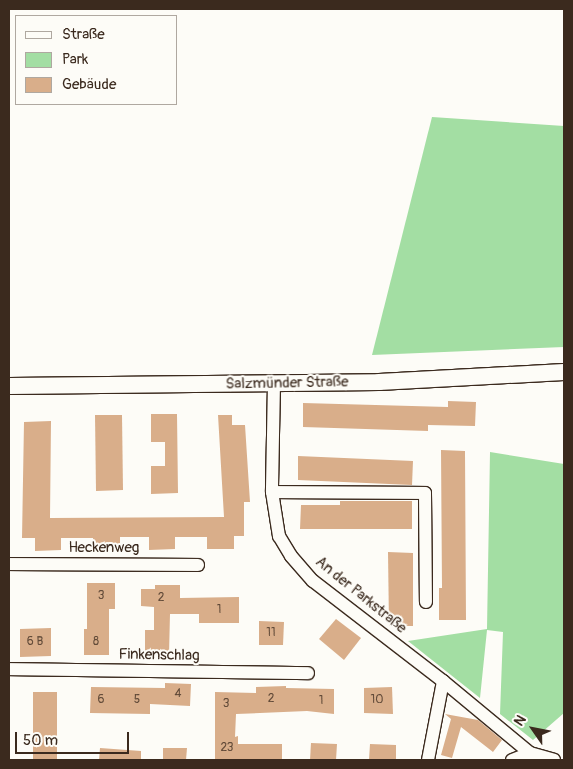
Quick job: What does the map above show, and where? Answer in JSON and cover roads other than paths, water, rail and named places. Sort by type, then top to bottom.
[{"type":"street","name":"Salzmünder Straße","points":[[9,386],[379,382],[564,372]]},
{"type":"street","name":"An der Parkstraße","points":[[274,383],[272,492],[279,536],[313,581],[443,680],[530,753]]},
{"type":"street","points":[[272,492],[425,493],[426,602]]},
{"type":"street","name":"Heckenweg","points":[[9,564],[198,565]]},
{"type":"street","name":"Finkenschlag","points":[[9,669],[308,673]]},
{"type":"street","points":[[428,760],[443,680]]},
{"type":"street","points":[[512,760],[530,753],[554,760]]}]
